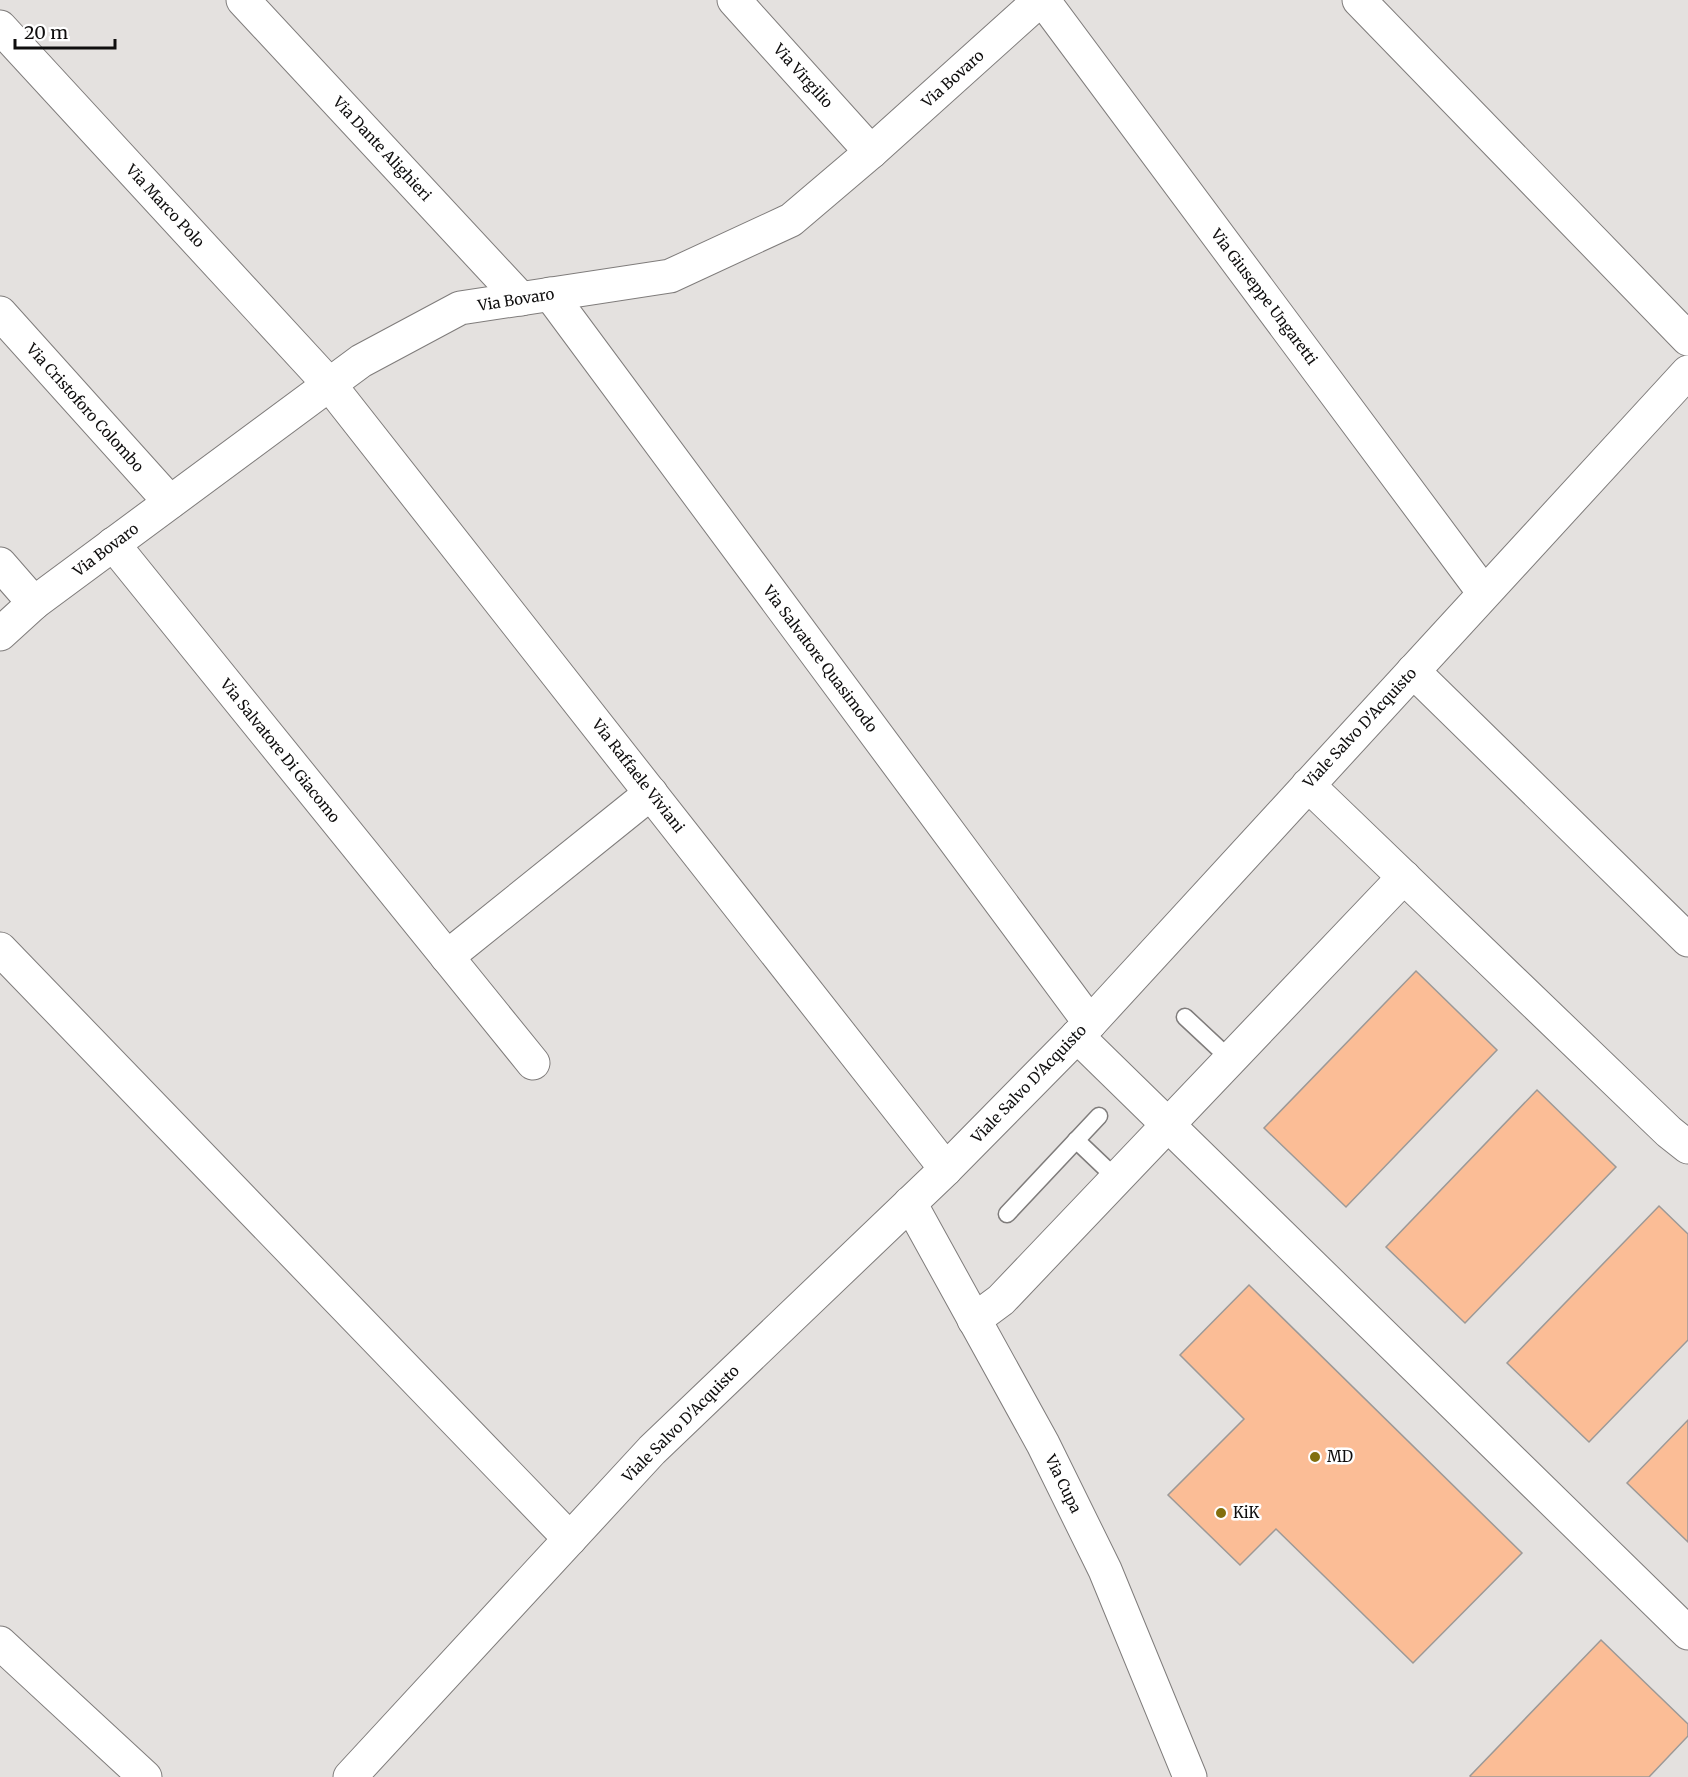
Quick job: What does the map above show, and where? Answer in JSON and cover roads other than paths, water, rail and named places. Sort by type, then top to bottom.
[{"type":"street","name":"Via Dante Alighieri","points":[[243,0],[535,297]]},
{"type":"street","name":"Via Virgilio","points":[[734,0],[872,152]]},
{"type":"street","name":"Via Bovaro","points":[[0,634],[34,603],[361,361],[460,308],[670,276],[791,220],[872,152],[1042,0]]},
{"type":"street","name":"Via Giuseppe Ungaretti","points":[[1042,0],[1484,593]]},
{"type":"street","points":[[1359,0],[1688,339]]},
{"type":"street","name":"Via Marco Polo","points":[[0,27],[329,384]]},
{"type":"street","name":"Via Salvatore Quasimodo","points":[[535,297],[1083,1029],[1167,1125],[1688,1633]]},
{"type":"street","name":"Via Cristoforo Colombo","points":[[0,313],[170,502]]},
{"type":"street","name":"Viale Salvo D'Acquisto","points":[[350,1777],[652,1450],[946,1169],[1083,1029],[1688,372]]},
{"type":"street","name":"Via Raffaele Viviani","points":[[329,384],[946,1169]]},
{"type":"street","name":"Via Salvatore Di Giacomo","points":[[113,544],[533,1063]]},
{"type":"street","points":[[0,564],[34,603]]},
{"type":"street","points":[[1413,671],[1688,940]]},
{"type":"street","points":[[1308,784],[1669,1132],[1688,1147]]},
{"type":"street","points":[[447,957],[651,793]]},
{"type":"street","points":[[974,1320],[1001,1300],[1404,877]]},
{"type":"street","points":[[0,949],[570,1539]]},
{"type":"street","name":"Via Cupa","points":[[910,1203],[1043,1444],[1105,1570],[1190,1777]]},
{"type":"street","points":[[0,1642],[145,1777]]},
{"type":"lane","points":[[1185,1017],[1230,1059]]},
{"type":"lane","points":[[1007,1214],[1099,1116]]},
{"type":"lane","points":[[1076,1140],[1117,1179]]},
{"type":"place","name":"MD","points":[[1315,1457]]},
{"type":"place","name":"KiK","points":[[1221,1513]]}]
